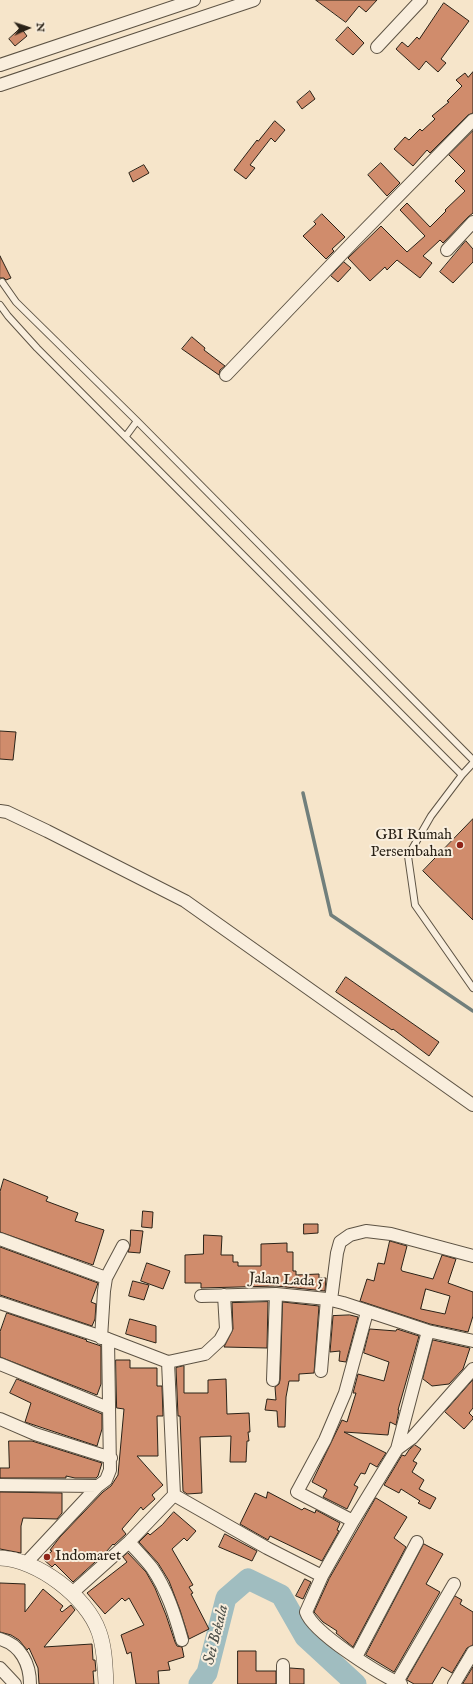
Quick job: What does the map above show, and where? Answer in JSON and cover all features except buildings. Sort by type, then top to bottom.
[{"type":"street","points":[[0,65],[194,0]]},
{"type":"street","points":[[0,85],[254,0]]},
{"type":"street","points":[[377,47],[421,0]]},
{"type":"street","points":[[109,28],[115,46]]},
{"type":"street","points":[[226,375],[355,240],[473,120]]},
{"type":"street","points":[[447,250],[473,222]]},
{"type":"street","points":[[0,811],[7,812],[47,831],[185,901],[473,1105]]},
{"type":"street","points":[[321,1371],[329,1300],[340,1242],[350,1235],[366,1230],[391,1234],[473,1256]]},
{"type":"street","points":[[0,1240],[106,1278]]},
{"type":"street","points":[[26,1563],[98,1486],[106,1480],[110,1470],[111,1458],[104,1338],[104,1291],[106,1278],[123,1246]]},
{"type":"street","points":[[273,1380],[276,1294]]},
{"type":"street","name":"Jalan Lada 5","points":[[201,1296],[276,1294],[329,1300],[428,1331],[473,1341]]},
{"type":"street","points":[[1,1307],[104,1338],[168,1362],[205,1354],[220,1340],[226,1329],[224,1295]]},
{"type":"street","points":[[353,1521],[297,1492],[325,1440],[345,1393],[367,1312]]},
{"type":"street","points":[[428,1331],[397,1449],[353,1521],[322,1576],[306,1612],[308,1619],[330,1640],[399,1683],[454,1584]]},
{"type":"street","points":[[72,1593],[129,1542],[174,1495],[168,1362]]},
{"type":"street","points":[[0,1364],[108,1408]]},
{"type":"street","points":[[397,1449],[412,1438],[473,1369]]},
{"type":"street","points":[[0,1419],[35,1434],[111,1458]]},
{"type":"street","points":[[0,1485],[98,1486]]},
{"type":"street","points":[[174,1495],[267,1548],[322,1576]]},
{"type":"street","points":[[129,1542],[152,1568],[165,1590],[172,1605],[182,1640]]},
{"type":"street","points":[[356,1657],[417,1542]]},
{"type":"street","points":[[0,1558],[26,1563],[45,1572],[72,1593],[89,1614],[99,1631],[104,1651],[106,1684]]},
{"type":"street","points":[[0,1639],[8,1642],[20,1652],[30,1672],[30,1684]]},
{"type":"street","points":[[454,1684],[473,1652]]},
{"type":"street","points":[[283,1665],[283,1684]]},
{"type":"street","points":[[0,1668],[15,1684]]},
{"type":"lane","points":[[2,282],[16,302],[137,421],[473,760]]},
{"type":"lane","points":[[0,305],[37,348],[462,775]]},
{"type":"lane","points":[[126,436],[137,421]]},
{"type":"lane","points":[[473,763],[462,775],[432,816],[408,856],[415,904],[473,988]]},
{"type":"waterway","points":[[303,793],[331,915],[473,1011]]},
{"type":"waterway","name":"Sei Bekala","points":[[199,1684],[207,1673],[226,1598],[248,1579],[281,1595],[305,1637],[356,1684]]},
{"type":"place","name":"GBI Rumah Persembahan","points":[[460,845]]},
{"type":"place","name":"Indomaret","points":[[47,1557]]}]
